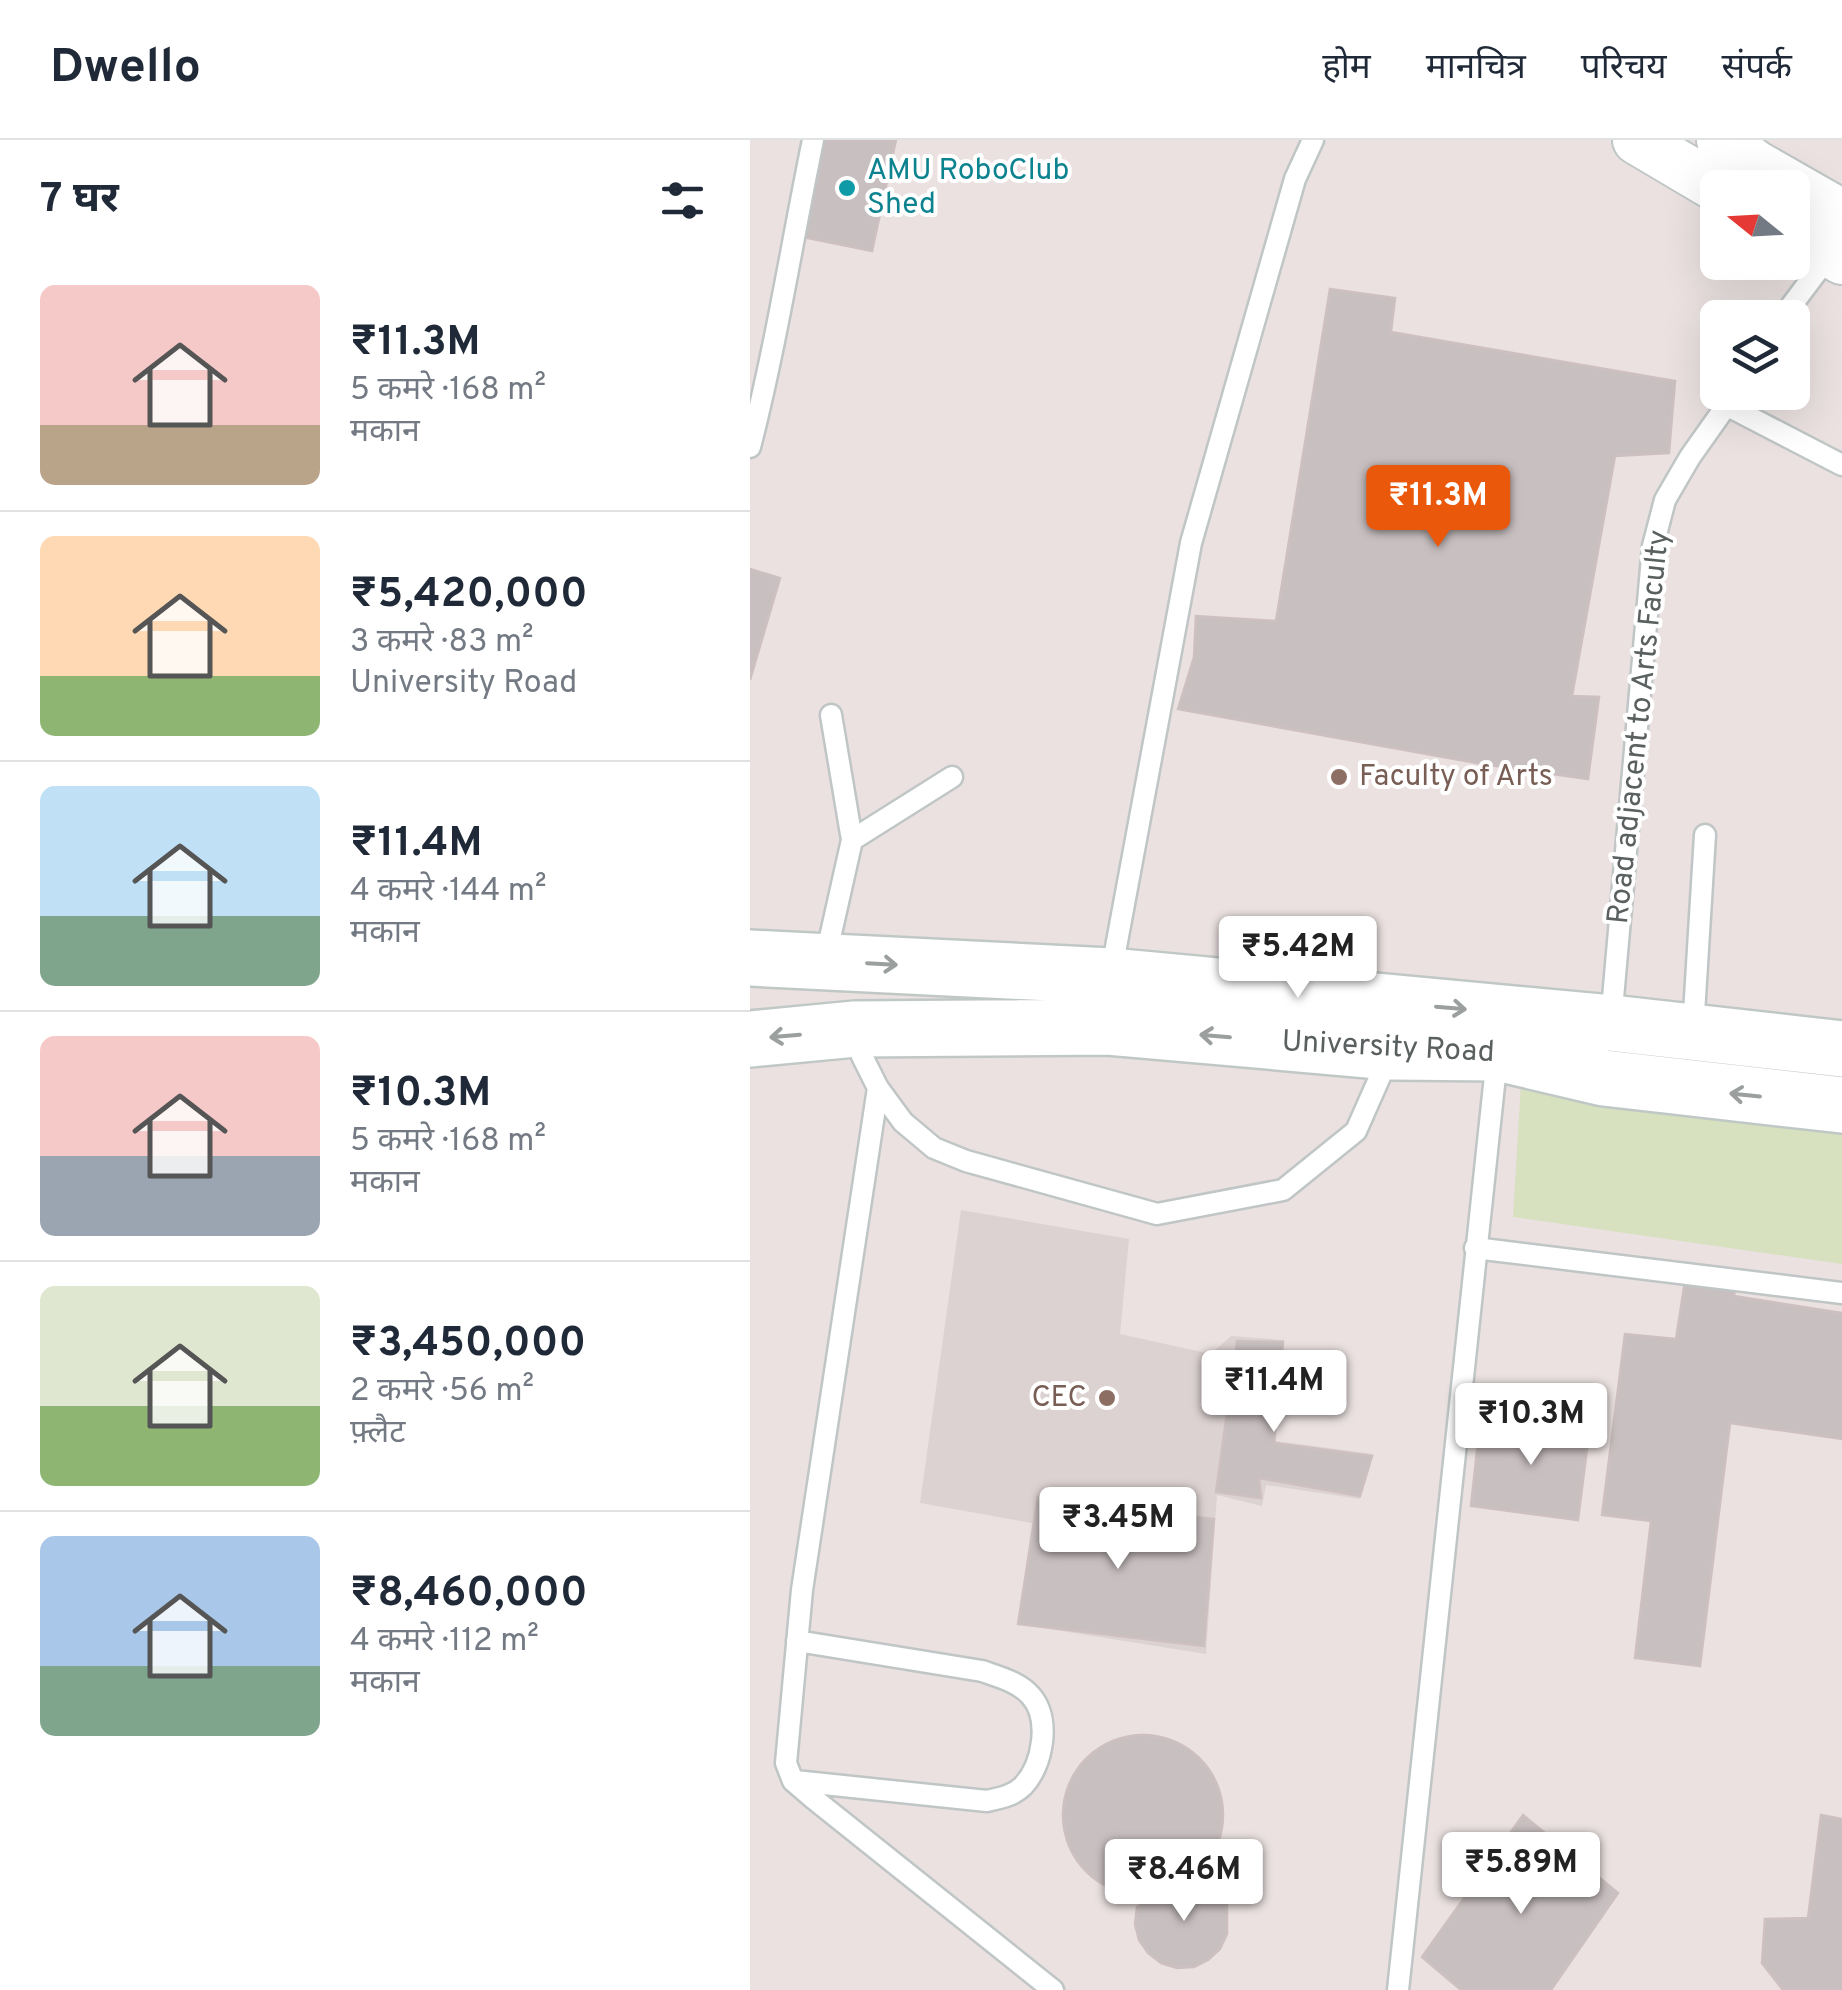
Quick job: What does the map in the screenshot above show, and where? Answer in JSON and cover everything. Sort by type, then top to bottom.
[{"type":"main road","points":[[750,958],[1110,976],[1842,1049]]},
{"type":"main road","name":"University Road","points":[[750,1039],[855,1029],[1108,1027],[1391,1052],[1498,1053],[1604,1078],[1842,1105]]},
{"type":"street","points":[[1636,140],[1700,177]]},
{"type":"street","points":[[1722,140],[1756,165],[1827,240]]},
{"type":"lane","points":[[750,447],[772,358],[813,140]]},
{"type":"lane","points":[[1110,976],[1192,543],[1295,179],[1313,140]]},
{"type":"lane","points":[[1792,300],[1827,240]]},
{"type":"lane","name":"Road adjacent to Arts Faculty","points":[[1611,1023],[1653,546],[1666,500],[1690,457],[1724,410]]},
{"type":"lane","points":[[1750,410],[1842,466]]},
{"type":"lane","points":[[824,962],[852,840],[831,714]]},
{"type":"lane","points":[[852,840],[952,777]]},
{"type":"lane","points":[[1693,1032],[1705,836]]},
{"type":"lane","points":[[855,1029],[862,1056],[878,1088],[903,1122],[934,1148],[966,1161],[1157,1214],[1283,1190],[1356,1131],[1391,1052]]},
{"type":"lane","points":[[1398,1990],[1498,1053]]},
{"type":"lane","points":[[878,1088],[807,1551],[786,1763],[793,1781],[1053,1990]]},
{"type":"lane","points":[[1475,1248],[1842,1293]]},
{"type":"lane","points":[[793,1781],[987,1801],[1010,1795],[1024,1785],[1036,1764],[1042,1739],[1042,1715],[1032,1696],[1010,1680],[797,1642]]},
{"type":"shaded area","name":"CEC","points":[[961,1210],[1129,1239],[1120,1334],[1211,1354],[1231,1336],[1284,1340],[1276,1441],[1373,1454],[1360,1499],[1266,1485],[1262,1506],[1217,1495],[1206,1654],[1018,1624],[1032,1523],[920,1503]]},
{"type":"green space","points":[[1522,1067],[1842,1087],[1842,1264],[1513,1217]]},
{"type":"building","name":"AMU RoboClub Shed","points":[[818,140],[896,140],[872,251],[798,236]]},
{"type":"building","name":"Faculty of Arts","points":[[1330,289],[1395,298],[1391,332],[1675,381],[1669,453],[1615,456],[1572,696],[1599,697],[1588,779],[1482,764],[1178,709],[1194,657],[1196,616],[1276,621]]},
{"type":"building","points":[[750,569],[780,578],[750,680]]},
{"type":"building","points":[[1685,1281],[1735,1286],[1734,1296],[1842,1313],[1842,1439],[1730,1423],[1700,1666],[1635,1658],[1651,1521],[1602,1515],[1625,1334],[1676,1339]]},
{"type":"building","points":[[1237,1341],[1283,1342],[1274,1443],[1372,1456],[1360,1496],[1259,1478],[1261,1498],[1216,1492]]},
{"type":"building","points":[[1480,1423],[1590,1425],[1578,1520],[1471,1506]]},
{"type":"building","points":[[1038,1497],[1214,1519],[1204,1646],[1018,1624]]},
{"type":"building","points":[[1143,1735],[1174,1741],[1199,1759],[1217,1784],[1223,1815],[1217,1846],[1199,1871],[1174,1889],[1143,1895],[1112,1889],[1087,1871],[1069,1846],[1063,1815],[1069,1784],[1087,1759],[1112,1741]]},
{"type":"building","points":[[1523,1815],[1618,1893],[1551,1990],[1461,1990],[1422,1957]]},
{"type":"building","points":[[1821,1815],[1842,1819],[1842,1990],[1783,1990],[1762,1963],[1765,1919],[1808,1918]]},
{"type":"building","points":[[1197,1875],[1220,1892],[1227,1905],[1227,1934],[1220,1949],[1208,1960],[1194,1967],[1177,1968],[1161,1963],[1139,1940],[1135,1924],[1137,1907]]},
{"type":"place","name":"AMU RoboClub Shed","points":[[847,188]]},
{"type":"place","name":"Faculty of Arts","points":[[1339,777]]},
{"type":"place","name":"CEC","points":[[1107,1398]]}]
